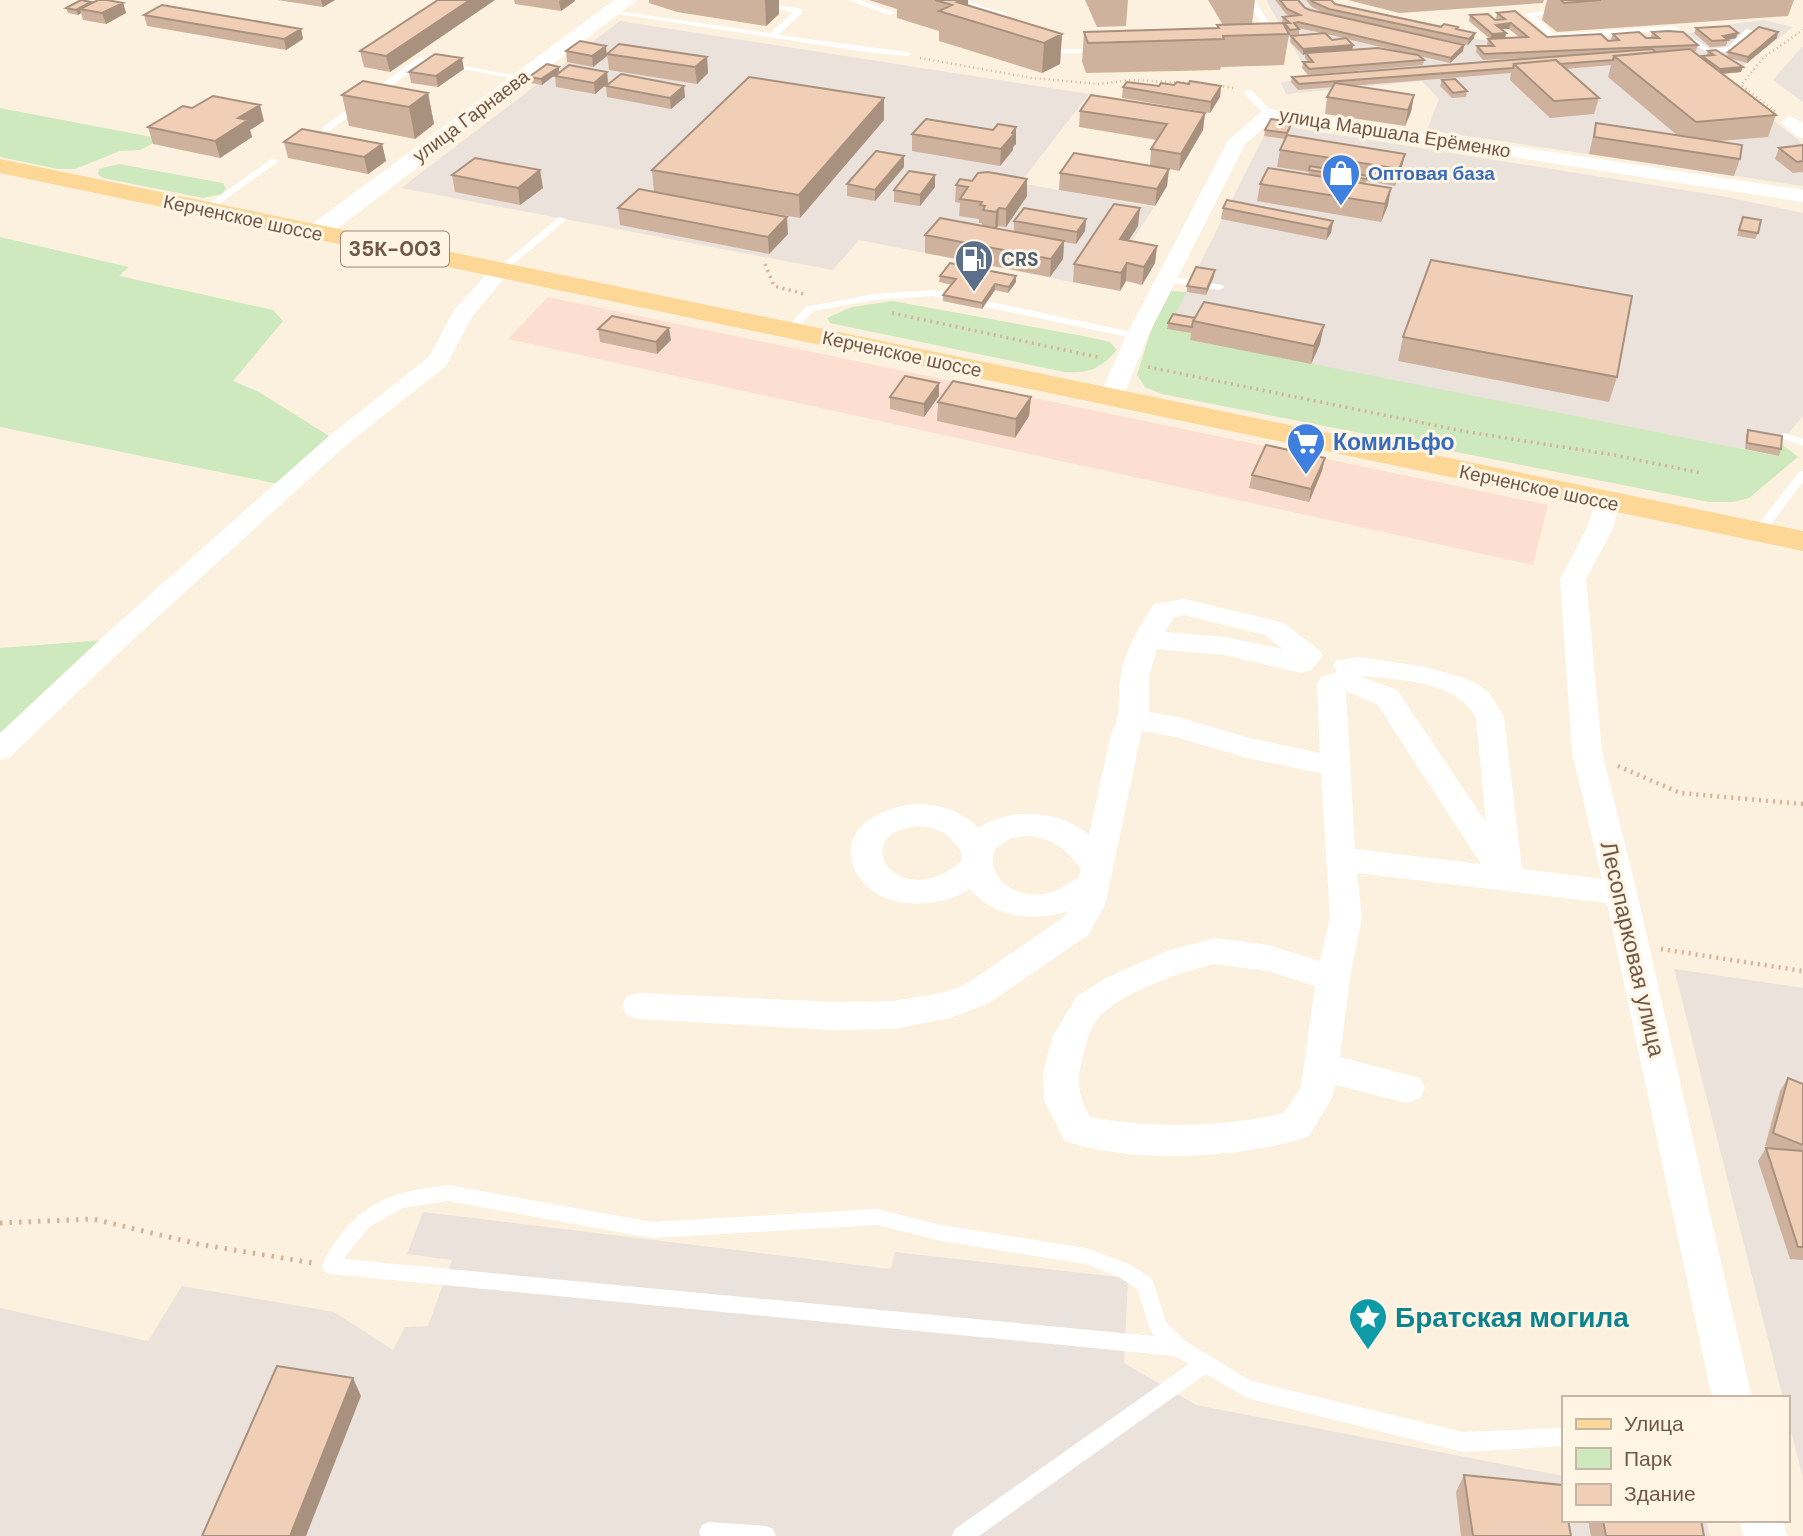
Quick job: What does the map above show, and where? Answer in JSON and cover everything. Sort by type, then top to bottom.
[{"type":"main road","name":"Керченское шоссе","points":[[0,166],[1607,503],[1803,541]]},
{"type":"street","name":"улица Гарнаева","points":[[316,233],[618,6]]},
{"type":"street","name":"улица Маршала Ерёменко","points":[[1111,397],[1166,279],[1237,141],[1269,114],[1803,196]]},
{"type":"street","points":[[0,750],[117,639],[337,440],[438,361],[461,315],[500,271]]},
{"type":"street","name":"Лесопарковая улица","points":[[1607,503],[1599,530],[1573,579],[1587,752],[1621,893],[1732,1396]]},
{"type":"street","points":[[639,1006],[834,1016],[894,1015],[950,1005],[977,994],[1076,926],[1088,905],[1126,734],[1135,720],[1135,678],[1141,651],[1147,640],[1177,640],[1305,660],[1304,673],[1309,678],[1393,670],[1463,687],[1477,697],[1490,717],[1507,879]]},
{"type":"street","points":[[1333,978],[1268,958],[1214,951],[1179,960],[1118,987],[1089,1006],[1070,1037],[1061,1072],[1062,1101],[1078,1130],[1129,1140],[1252,1136],[1296,1125],[1318,1090],[1333,978],[1346,918],[1335,766],[1340,677]]},
{"type":"street","points":[[1340,677],[1387,697],[1507,879]]},
{"type":"street","points":[[1135,720],[1178,727],[1247,748],[1335,766]]},
{"type":"street","points":[[1032,824],[1065,833],[1087,854],[1096,875],[1062,901],[1027,906],[992,893],[982,881],[977,860],[985,841],[997,831],[1014,825],[1032,824]]},
{"type":"street","points":[[1340,859],[1621,893]]},
{"type":"street","points":[[1321,1067],[1407,1088]]},
{"type":"lane","points":[[730,0],[799,11],[772,36]]},
{"type":"lane","points":[[852,0],[892,13]]},
{"type":"lane","points":[[955,0],[1003,14],[989,34],[1002,38]]},
{"type":"lane","points":[[1251,0],[1278,43],[1265,44]]},
{"type":"lane","points":[[1559,0],[1572,10],[1529,14],[1552,37],[1674,28],[1709,52],[1730,49],[1749,31]]},
{"type":"lane","points":[[618,6],[772,36],[910,55]]},
{"type":"lane","points":[[1041,49],[1053,52],[1106,50]]},
{"type":"lane","points":[[326,130],[422,60],[523,78]]},
{"type":"lane","points":[[1248,92],[1269,114]]},
{"type":"lane","points":[[205,210],[275,161]]},
{"type":"lane","points":[[500,271],[562,219]]},
{"type":"lane","points":[[1166,279],[1191,283]]},
{"type":"lane","points":[[790,330],[810,309],[840,302],[934,293],[1138,337]]},
{"type":"lane","points":[[1785,436],[1803,443]]},
{"type":"lane","points":[[1759,532],[1803,474]]},
{"type":"lane","points":[[1178,1347],[331,1266],[338,1251],[363,1221],[400,1201],[448,1193],[652,1230],[877,1217],[941,1233],[1086,1256],[1125,1270],[1146,1285],[1158,1327],[1178,1347],[1247,1389],[1464,1443],[1562,1437]]},
{"type":"lane","points":[[962,1536],[1205,1364]]},
{"type":"lane","points":[[709,1532],[766,1536]]},
{"type":"path","points":[[1796,127],[1741,85],[1763,58],[1803,30]]},
{"type":"path","points":[[910,55],[1032,78],[1099,84],[1130,80],[1213,84],[1248,92]]},
{"type":"path","points":[[765,264],[774,286],[840,302],[1468,432],[1614,455],[1701,473]]},
{"type":"path","points":[[1587,752],[1680,793],[1803,804]]},
{"type":"path","points":[[1632,945],[1803,971]]},
{"type":"path","points":[[0,1223],[93,1219],[198,1244],[331,1266]]},
{"type":"shaded area","points":[[1266,0],[1324,0],[1330,7],[1468,38],[1511,43],[1719,31],[1732,24],[1764,20],[1793,27],[1735,72],[1715,74],[1803,144],[1803,186],[1427,130],[1439,99],[1422,81],[1286,94],[1281,83],[1309,75]]},
{"type":"shaded area","points":[[620,21],[1089,94],[1020,183],[1154,207],[1102,288],[859,240],[833,270],[401,188]]},
{"type":"shaded area","points":[[1803,46],[1803,102],[1773,80]]},
{"type":"shaded area","points":[[1270,124],[1727,197],[1803,213],[1803,416],[1780,443],[1779,456],[1190,340],[1167,329]]},
{"type":"shaded area","points":[[548,297],[1548,505],[1533,565],[508,339]]},
{"type":"shaded area","points":[[1674,969],[1803,988],[1803,1478],[1789,1423],[1789,1396],[1782,1396]]},
{"type":"shaded area","points":[[423,1212],[891,1269],[895,1252],[1128,1278],[1124,1363],[1196,1405],[1562,1476],[1562,1522],[1706,1522],[1710,1536],[0,1536],[0,1308],[148,1341],[182,1286],[334,1312],[393,1350],[405,1327],[428,1326],[452,1260],[407,1254]]},
{"type":"green space","points":[[0,108],[162,139],[140,150],[120,151],[75,169],[58,169],[0,157]]},
{"type":"green space","points":[[119,164],[223,183],[226,188],[222,194],[203,198],[103,178],[98,174],[99,169]]},
{"type":"green space","points":[[0,237],[129,267],[119,276],[273,310],[283,321],[233,381],[259,392],[337,441],[288,486],[0,427]]},
{"type":"green space","points":[[1171,291],[1187,292],[1167,329],[1194,334],[1191,340],[1778,456],[1780,443],[1798,457],[1749,498],[1733,502],[1709,502],[1162,394],[1145,387],[1137,375],[1152,327]]},
{"type":"green space","points":[[893,301],[1088,337],[1110,342],[1117,350],[1094,368],[1081,372],[1065,372],[830,323],[827,318],[852,307]]},
{"type":"green space","points":[[117,639],[0,750],[0,648]]},
{"type":"building","points":[[81,0],[91,2],[76,10],[66,8]]},
{"type":"building","points":[[98,0],[123,3],[102,13],[80,9]]},
{"type":"building","points":[[438,0],[470,0],[386,56],[360,51]]},
{"type":"building","points":[[935,0],[962,0],[957,2],[1062,34],[1044,43],[939,11],[952,5]]},
{"type":"building","points":[[1280,0],[1298,0],[1310,10],[1464,45],[1451,58],[1298,22],[1294,23],[1299,29],[1290,30],[1284,23],[1290,23],[1283,17],[1300,15],[1287,9]]},
{"type":"building","points":[[1311,0],[1331,0],[1335,4],[1441,27],[1444,24],[1475,33],[1469,39],[1329,9]]},
{"type":"building","points":[[1561,0],[1601,0],[1564,3]]},
{"type":"building","points":[[162,5],[301,29],[284,39],[144,15]]},
{"type":"building","points":[[1515,11],[1547,37],[1601,34],[1608,41],[1619,40],[1613,34],[1639,32],[1646,38],[1659,38],[1652,32],[1668,31],[1683,32],[1698,45],[1484,54],[1477,46],[1494,46],[1488,39],[1528,37],[1511,23],[1496,25],[1506,33],[1492,34],[1470,15],[1488,14],[1495,20],[1505,19],[1497,13]]},
{"type":"building","points":[[1283,23],[1289,34],[1223,36],[1224,39],[1088,43],[1084,32],[1219,28],[1217,25]]},
{"type":"building","points":[[1729,26],[1738,33],[1723,36],[1728,40],[1712,41],[1696,28]]},
{"type":"building","points":[[1759,27],[1778,32],[1748,57],[1728,52]]},
{"type":"building","points":[[1325,33],[1332,40],[1346,38],[1353,45],[1303,49],[1291,36]]},
{"type":"building","points":[[580,41],[606,46],[592,56],[566,51]]},
{"type":"building","points":[[619,44],[707,57],[695,67],[607,54]]},
{"type":"building","points":[[1378,48],[1418,55],[1424,60],[1309,69],[1303,62],[1313,62],[1306,53]]},
{"type":"building","points":[[1652,49],[1656,52],[1614,56],[1613,60],[1560,64],[1556,60],[1514,64],[1513,68],[1299,84],[1292,77]]},
{"type":"building","points":[[1690,49],[1776,115],[1696,122],[1614,56]]},
{"type":"building","points":[[1716,50],[1743,67],[1720,69],[1702,56],[1714,55],[1708,51]]},
{"type":"building","points":[[435,54],[462,58],[436,76],[409,72]]},
{"type":"building","points":[[1556,60],[1599,98],[1554,101],[1514,64]]},
{"type":"building","points":[[547,64],[559,67],[541,79],[529,77]]},
{"type":"building","points":[[569,65],[607,72],[594,83],[555,76]]},
{"type":"building","points":[[621,74],[684,86],[670,98],[606,86]]},
{"type":"building","points":[[749,77],[884,98],[799,195],[652,170]]},
{"type":"building","points":[[1455,79],[1467,91],[1453,93],[1442,80]]},
{"type":"building","points":[[363,81],[428,93],[409,107],[342,95]]},
{"type":"building","points":[[1190,81],[1221,86],[1211,102],[1123,87],[1127,82],[1159,86],[1161,83],[1189,84]]},
{"type":"building","points":[[1335,83],[1414,95],[1408,110],[1327,97]]},
{"type":"building","points":[[1091,95],[1205,113],[1181,154],[1151,149],[1167,124],[1080,111]]},
{"type":"building","points":[[213,96],[260,105],[238,118],[248,120],[215,141],[148,127],[183,106],[192,108]]},
{"type":"building","points":[[926,119],[993,130],[998,124],[1016,127],[1012,133],[1014,134],[1001,149],[912,134]]},
{"type":"building","points":[[1271,119],[1292,122],[1287,133],[1265,130]]},
{"type":"building","points":[[1596,123],[1742,145],[1740,159],[1594,137]]},
{"type":"building","points":[[302,129],[382,144],[364,157],[284,142]]},
{"type":"building","points":[[1287,135],[1405,154],[1399,169],[1280,150]]},
{"type":"building","points":[[1803,145],[1803,161],[1797,162],[1779,148]]},
{"type":"building","points":[[876,151],[904,156],[875,190],[847,184]]},
{"type":"building","points":[[1074,153],[1169,169],[1157,189],[1060,173]]},
{"type":"building","points":[[475,158],[540,170],[518,188],[452,175]]},
{"type":"building","points":[[1310,166],[1368,176],[1366,179],[1309,170]]},
{"type":"building","points":[[1268,168],[1391,188],[1385,204],[1260,184]]},
{"type":"building","points":[[909,171],[935,175],[920,195],[894,190]]},
{"type":"building","points":[[988,172],[1027,179],[1006,209],[999,208],[996,212],[983,210],[985,206],[980,205],[982,202],[960,199],[968,187],[956,185],[960,179],[972,181],[978,173]]},
{"type":"building","points":[[639,189],[787,217],[768,237],[618,208]]},
{"type":"building","points":[[1227,200],[1333,221],[1328,229],[1223,208]]},
{"type":"building","points":[[1114,204],[1140,208],[1120,239],[1157,246],[1144,267],[1127,263],[1121,273],[1074,264]]},
{"type":"building","points":[[1024,208],[1086,219],[1077,232],[1014,221]]},
{"type":"building","points":[[1743,217],[1761,220],[1758,233],[1739,230]]},
{"type":"building","points":[[940,218],[1064,241],[1051,259],[925,235]]},
{"type":"building","points":[[1431,260],[1632,296],[1617,377],[1403,337]]},
{"type":"building","points":[[950,263],[1016,276],[1009,287],[995,284],[982,303],[943,295],[956,279],[940,276]]},
{"type":"building","points":[[1196,267],[1215,270],[1207,289],[1187,286]]},
{"type":"building","points":[[1204,302],[1324,325],[1314,346],[1193,321]]},
{"type":"building","points":[[1173,314],[1195,318],[1192,327],[1168,323]]},
{"type":"building","points":[[612,316],[669,328],[656,342],[598,329]]},
{"type":"building","points":[[905,376],[939,383],[924,404],[890,397]]},
{"type":"building","points":[[953,381],[1031,397],[1016,419],[938,402]]},
{"type":"building","points":[[1748,430],[1782,436],[1781,449],[1747,443]]},
{"type":"building","points":[[1266,445],[1325,458],[1311,489],[1252,475]]},
{"type":"building","points":[[1788,1078],[1803,1084],[1803,1145],[1773,1133]]},
{"type":"building","points":[[1766,1148],[1803,1151],[1803,1247],[1798,1247]]},
{"type":"building","points":[[277,1366],[353,1378],[290,1536],[202,1536]]},
{"type":"building","points":[[1464,1475],[1562,1485],[1562,1522],[1568,1522],[1571,1536],[1473,1536]]},
{"type":"building","points":[[1603,1522],[1701,1522],[1704,1536],[1606,1536]]},
{"type":"place","name":"Оптовая база","points":[[1341,207]]},
{"type":"place","name":"CRS","points":[[974,293]]},
{"type":"place","name":"Комильфо","points":[[1306,476]]},
{"type":"place","name":"Братская могила","points":[[1368,1351]]}]
